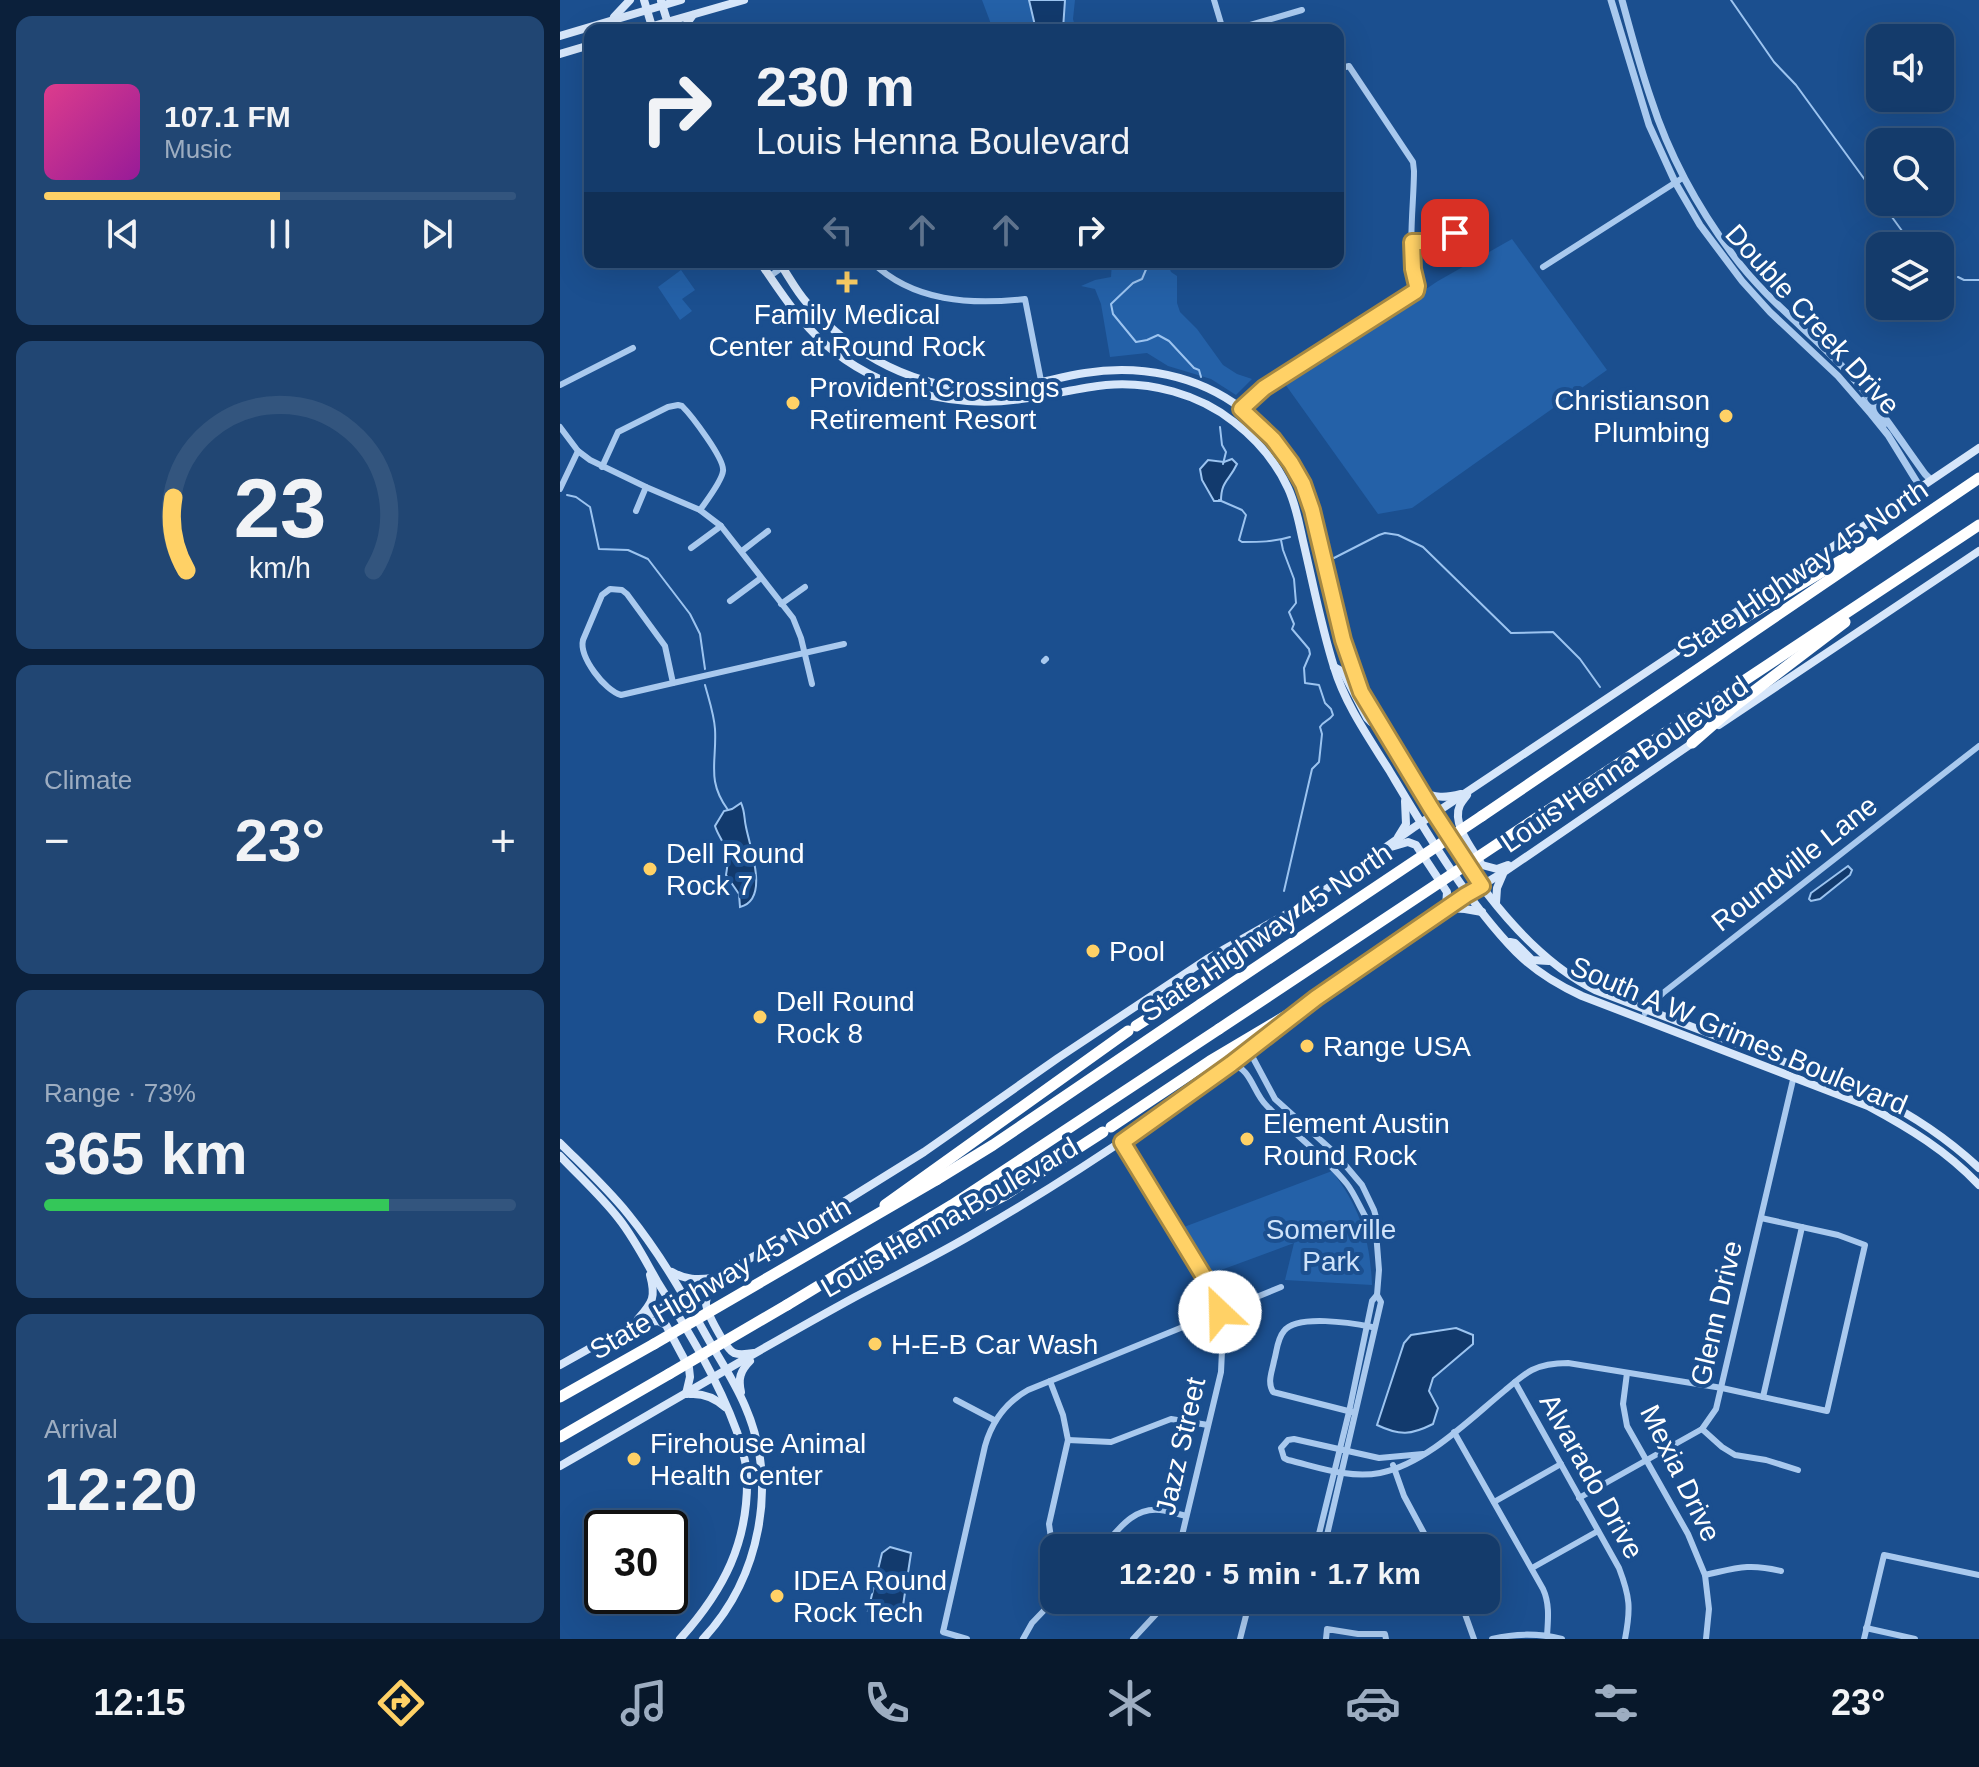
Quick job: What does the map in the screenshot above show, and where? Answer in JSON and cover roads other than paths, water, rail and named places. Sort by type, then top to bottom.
[{"type":"highway","name":"State Highway 45 North","points":[[560,1397],[828,1243],[934,1176],[993,1145],[1979,478]]},
{"type":"highway","points":[[1681,650],[1717,634],[1928,511]]},
{"type":"highway","name":"State Highway 45 North","points":[[560,1437],[952,1205],[1979,525]]},
{"type":"highway","points":[[1692,743],[1732,708],[1911,571]]},
{"type":"highway","points":[[934,1176],[1060,1078],[1228,966],[1308,902]]},
{"type":"highway","points":[[787,1305],[1005,1195],[1210,1061],[1316,998]]},
{"type":"main road","points":[[609,21],[630,0]]},
{"type":"main road","points":[[644,0],[651,24]]},
{"type":"main road","points":[[599,24],[662,3],[681,0]]},
{"type":"main road","points":[[673,24],[694,14],[744,0]]},
{"type":"main road","points":[[662,3],[668,24]]},
{"type":"main road","points":[[686,24],[694,14]]},
{"type":"main road","points":[[560,36],[584,29]]},
{"type":"main road","points":[[560,54],[584,47]]},
{"type":"main road","name":"South A W Grimes Boulevard","points":[[785,268],[806,302],[843,338],[867,356],[897,372],[928,382],[989,389],[1087,372],[1121,369],[1145,371],[1181,377],[1204,386],[1241,409],[1273,439],[1303,484],[1343,640],[1361,692],[1434,814],[1482,886],[1549,961],[1574,980],[1595,990],[1874,1096],[1942,1137],[1979,1168]]},
{"type":"main road","name":"South A W Grimes Boulevard","points":[[765,269],[804,323],[825,344],[850,362],[907,390],[976,402],[1019,400],[1109,385],[1146,386],[1191,398],[1232,420],[1258,443],[1288,489],[1333,666],[1365,730],[1421,823],[1468,893],[1506,941],[1555,983],[1582,996],[1868,1106],[1936,1146],[1979,1185]]},
{"type":"main road","points":[[560,1365],[781,1241],[924,1152],[1207,959],[1308,902],[1979,448]]},
{"type":"main road","name":"Louis Henna Boulevard","points":[[560,1466],[855,1297],[975,1233],[1122,1142],[1316,998],[1446,908],[1979,551]]},
{"type":"main road","points":[[1333,666],[1343,672],[1367,718],[1371,722],[1378,720]]},
{"type":"main road","points":[[1420,791],[1445,798],[1469,792]]},
{"type":"main road","points":[[1469,792],[1458,808],[1460,825],[1482,865],[1497,869],[1517,863]]},
{"type":"main road","points":[[1397,839],[1406,824],[1405,796]]},
{"type":"main road","points":[[1384,849],[1408,842],[1416,845],[1447,892],[1446,908],[1482,912]]},
{"type":"main road","points":[[1496,904],[1497,888],[1504,872]]},
{"type":"main road","points":[[1506,941],[1515,943],[1532,960],[1549,961]]},
{"type":"main road","points":[[1936,1146],[1942,1137]]},
{"type":"main road","points":[[560,1143],[628,1214],[667,1268],[745,1406]]},
{"type":"main road","points":[[560,1156],[608,1206],[628,1232],[671,1304],[730,1413],[747,1471],[743,1523],[724,1581],[704,1612],[680,1639]]},
{"type":"main road","points":[[608,1206],[615,1205],[628,1214]]},
{"type":"main road","points":[[635,1323],[653,1299],[654,1288],[646,1262]]},
{"type":"main road","points":[[667,1268],[688,1279],[717,1277]]},
{"type":"main road","points":[[717,1277],[706,1301],[706,1310],[733,1353],[759,1352]]},
{"type":"main road","points":[[635,1323],[658,1321],[666,1325],[689,1368],[686,1394],[698,1393],[718,1400],[730,1413]]},
{"type":"main road","points":[[703,1639],[739,1590],[753,1556],[759,1527],[762,1468],[755,1432],[739,1383],[745,1365],[759,1352]]},
{"type":"street","points":[[1214,0],[1221,24]]},
{"type":"street","name":"Double Creek Drive","points":[[1611,0],[1649,125],[1675,182],[1700,225],[1742,281],[1845,384],[1888,435],[1920,487]]},
{"type":"street","name":"Double Creek Drive","points":[[1622,0],[1651,100],[1684,177],[1704,212],[1735,258],[1774,302],[1861,386],[1931,480]]},
{"type":"street","points":[[1254,24],[1302,10]]},
{"type":"street","points":[[1241,409],[1264,388],[1416,291],[1412,242],[1413,162],[1349,66],[1344,67]]},
{"type":"street","points":[[1543,267],[1684,177]]},
{"type":"street","points":[[1412,242],[1443,240],[1457,229]]},
{"type":"street","points":[[878,268],[924,294],[967,302],[1025,299],[1044,396]]},
{"type":"street","points":[[560,385],[633,348]]},
{"type":"street","points":[[1845,384],[1886,424],[1891,424]]},
{"type":"street","points":[[602,467],[618,432],[668,407],[682,406],[723,465],[723,474],[700,510]]},
{"type":"street","points":[[560,427],[578,451],[602,467],[700,510],[721,526],[796,622],[812,684]]},
{"type":"street","points":[[560,489],[578,451]]},
{"type":"street","points":[[636,511],[646,487]]},
{"type":"street","points":[[691,548],[721,526]]},
{"type":"street","points":[[742,551],[768,531]]},
{"type":"street","points":[[1302,537],[1317,534]]},
{"type":"street","points":[[730,601],[761,578]]},
{"type":"street","points":[[781,604],[805,587]]},
{"type":"street","points":[[673,683],[660,636],[627,594],[610,589],[602,595],[582,648],[584,657],[617,695],[673,683],[844,644]]},
{"type":"street","name":"Roundville Lane","points":[[1646,1009],[1979,746]]},
{"type":"street","points":[[1644,1019],[1646,1009]]},
{"type":"street","points":[[1250,1049],[1275,1099],[1318,1137],[1362,1185],[1378,1224],[1377,1295],[1381,1302],[1372,1327],[1325,1534]]},
{"type":"street","points":[[1231,1064],[1245,1070],[1264,1104],[1337,1171],[1376,1232]]},
{"type":"street","name":"Glenn Drive","points":[[1702,1429],[1716,1409],[1722,1388],[1796,1067]]},
{"type":"street","points":[[1312,1146],[1318,1137]]},
{"type":"street","name":"Jazz Street","points":[[1122,1142],[1214,1293],[1223,1329],[1223,1358],[1182,1534]]},
{"type":"street","points":[[1423,1454],[1379,1458],[1294,1439],[1288,1440],[1281,1448],[1284,1458],[1288,1460],[1338,1472],[1365,1474],[1394,1469],[1411,1463],[1454,1432],[1531,1370],[1548,1363],[1568,1363],[1722,1388],[1827,1411],[1865,1245],[1838,1235],[1761,1218]]},
{"type":"street","points":[[1763,1397],[1802,1227]]},
{"type":"street","points":[[967,1639],[943,1632],[985,1446],[994,1420],[1004,1408],[1020,1395],[1050,1381],[1281,1287]]},
{"type":"street","points":[[1353,1412],[1277,1394],[1270,1389],[1270,1380],[1280,1338],[1289,1326],[1304,1321],[1372,1327]]},
{"type":"street","name":"Mexia Drive","points":[[1627,1373],[1623,1404],[1627,1426],[1688,1534],[1705,1575],[1709,1609],[1706,1639]]},
{"type":"street","points":[[1050,1381],[1063,1415],[1068,1440],[1049,1524],[1050,1534]]},
{"type":"street","name":"Alvarado Drive","points":[[1515,1382],[1619,1568],[1629,1601],[1625,1639]]},
{"type":"street","points":[[956,1400],[994,1420]]},
{"type":"street","points":[[1068,1440],[1111,1442],[1171,1419],[1208,1425]]},
{"type":"street","points":[[1579,1498],[1702,1429],[1735,1455],[1798,1470]]},
{"type":"street","points":[[1454,1432],[1547,1598],[1547,1636]]},
{"type":"street","points":[[1392,1458],[1404,1496],[1425,1534]]},
{"type":"street","points":[[1494,1502],[1561,1464]]},
{"type":"street","points":[[1115,1534],[1127,1521],[1143,1512],[1161,1510],[1186,1516]]},
{"type":"street","points":[[1532,1568],[1598,1531]]},
{"type":"street","points":[[1864,1639],[1884,1555],[1979,1575]]},
{"type":"street","points":[[1705,1575],[1744,1566],[1781,1571]]},
{"type":"street","points":[[1023,1639],[1041,1614]]},
{"type":"street","points":[[1133,1639],[1156,1614]]},
{"type":"street","points":[[1240,1639],[1246,1614]]},
{"type":"street","points":[[1465,1614],[1474,1639]]},
{"type":"street","points":[[1866,1628],[1915,1639]]},
{"type":"street","points":[[1326,1639],[1327,1629],[1385,1634],[1386,1639]]},
{"type":"street","points":[[1492,1639],[1530,1633],[1562,1639]]},
{"type":"waterway","points":[[1731,0],[1903,232]]},
{"type":"waterway","points":[[1147,268],[1142,279],[1133,283],[1111,304],[1113,314],[1136,342],[1158,335],[1169,341],[1199,370],[1201,377]]},
{"type":"waterway","points":[[1958,277],[1979,280]]},
{"type":"waterway","points":[[1220,427],[1226,452],[1223,464]]},
{"type":"waterway","points":[[567,495],[590,507],[599,549],[628,550],[648,559],[690,614],[700,634],[705,669]]},
{"type":"waterway","points":[[1219,500],[1242,510],[1246,515],[1239,540],[1242,542],[1290,537]]},
{"type":"waterway","points":[[1334,558],[1385,533],[1398,535],[1423,547],[1511,633],[1553,632],[1580,659],[1600,687]]},
{"type":"waterway","points":[[1281,540],[1294,579],[1296,603],[1289,612],[1294,624],[1292,629],[1310,654],[1304,668],[1305,683],[1319,685],[1333,715],[1320,727],[1319,762],[1312,769],[1284,891]]},
{"type":"waterway","points":[[705,685],[714,723],[715,780],[728,810]]},
{"type":"place","name":"Family Medical Center at Round Rock","points":[[847,282]]},
{"type":"place","name":"Provident Crossings Retirement Resort","points":[[793,403]]},
{"type":"place","name":"Christianson Plumbing","points":[[1726,416]]},
{"type":"place","name":"Dell Round Rock 7","points":[[650,869]]},
{"type":"place","name":"Pool","points":[[1093,951]]},
{"type":"place","name":"Dell Round Rock 8","points":[[760,1017]]},
{"type":"place","name":"Range USA","points":[[1307,1046]]},
{"type":"place","name":"Element Austin Round Rock","points":[[1247,1139]]},
{"type":"place","name":"H-E-B Car Wash","points":[[875,1344]]},
{"type":"place","name":"Firehouse Animal Health Center","points":[[634,1459]]},
{"type":"place","name":"IDEA Round Rock Tech","points":[[777,1596]]},
{"type":"park label","name":"Somerville Park","points":[[1331,1245]]}]
